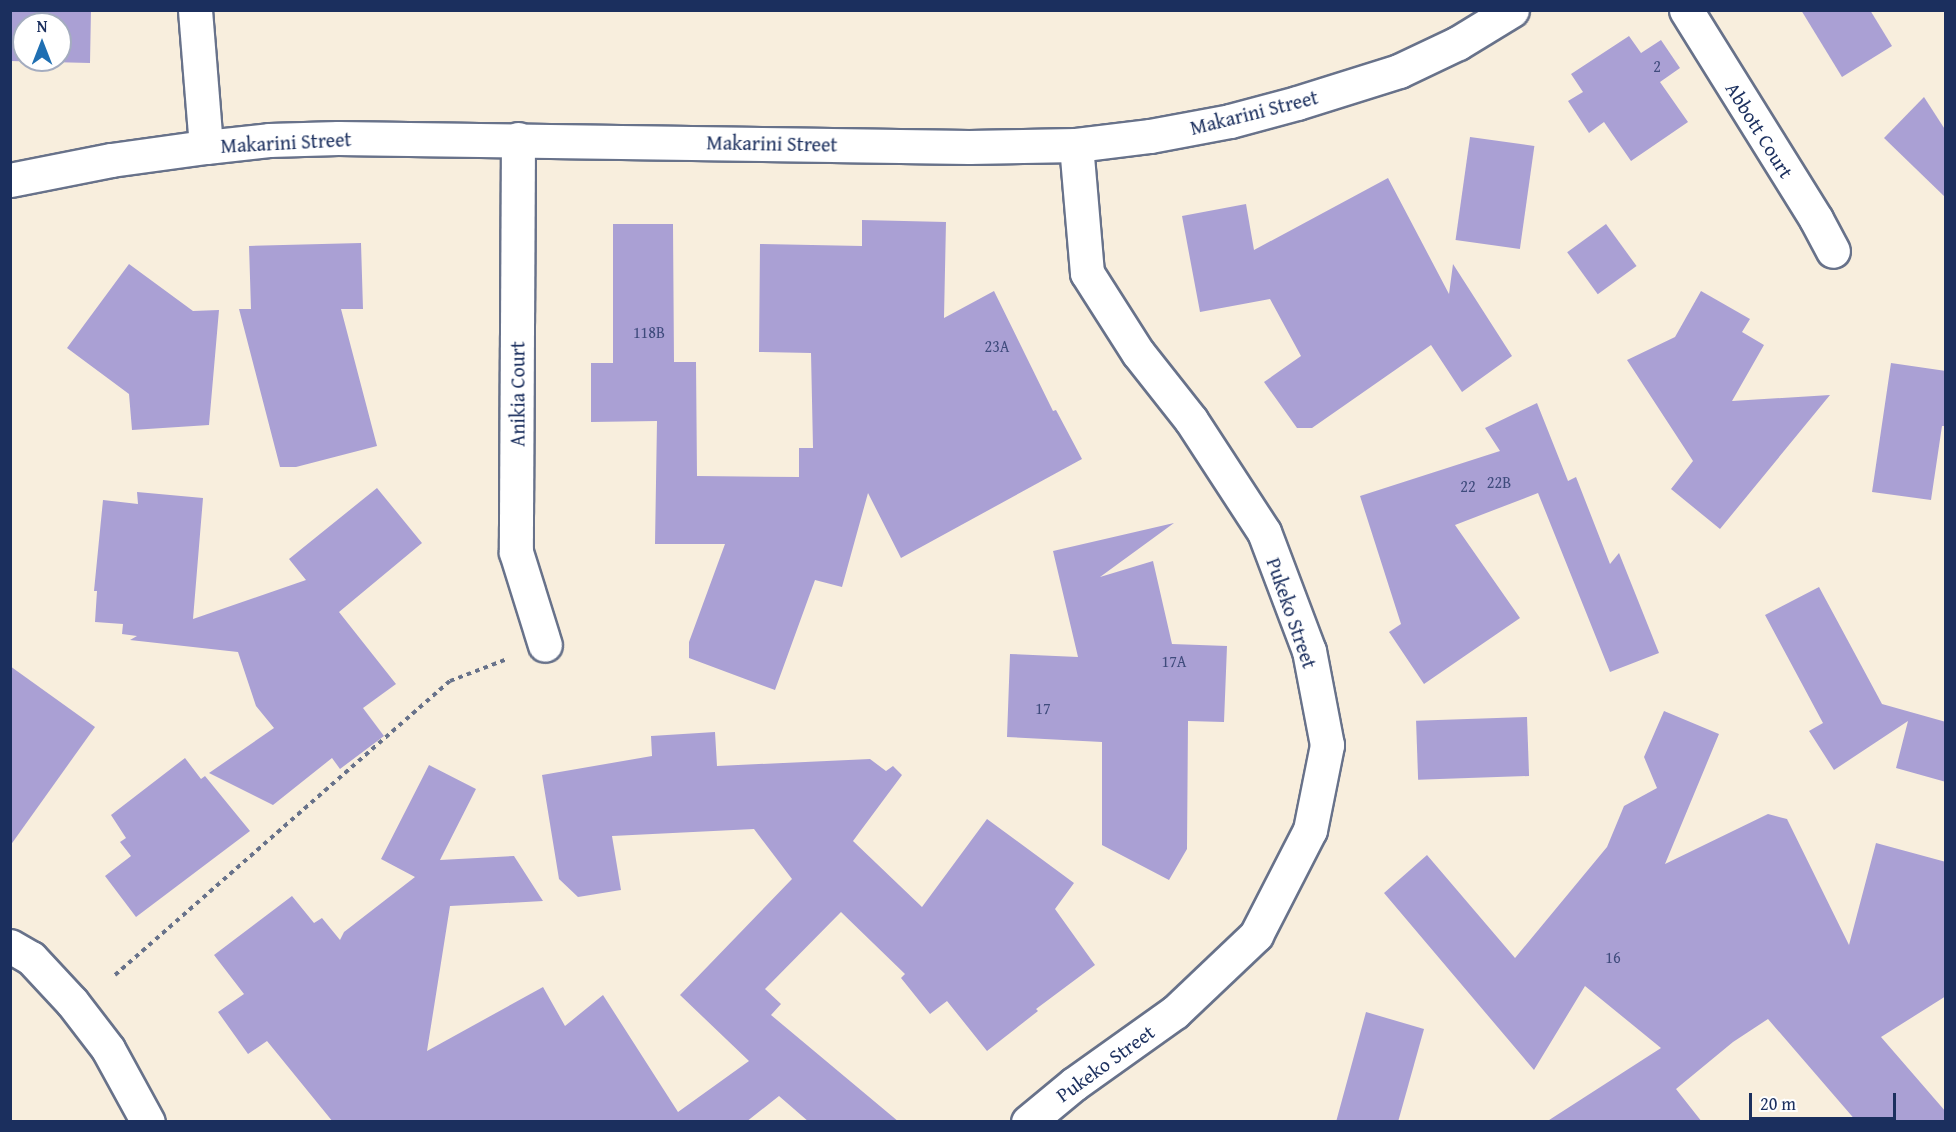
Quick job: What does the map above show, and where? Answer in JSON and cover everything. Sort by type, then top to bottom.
[{"type":"street","points":[[195,10],[206,147]]},
{"type":"street","name":"Makarini Street","points":[[10,180],[111,160],[269,140],[518,139],[969,147],[1076,145],[1150,136],[1230,121],[1298,103],[1399,71],[1458,43],[1512,10]]},
{"type":"street","name":"Abbott Court","points":[[1686,10],[1816,219],[1833,251]]},
{"type":"street","name":"Anikia Court","points":[[518,139],[516,552],[545,645]]},
{"type":"street","name":"Pukeko Street","points":[[1028,1122],[1074,1084],[1175,1012],[1256,934],[1311,830],[1327,745],[1309,651],[1264,532],[1191,420],[1138,353],[1087,273],[1076,145]]},
{"type":"street","points":[[10,946],[31,957],[72,1002],[108,1049],[148,1122]]},
{"type":"path","points":[[115,975],[450,681],[545,645]]},
{"type":"building","points":[[10,10],[91,10],[90,63],[72,63],[72,12],[12,12],[12,61],[10,61]]},
{"type":"building","points":[[1801,10],[1870,10],[1892,46],[1842,77]]},
{"type":"building","points":[[1629,36],[1641,53],[1661,40],[1680,68],[1660,82],[1688,122],[1631,161],[1604,122],[1589,133],[1568,101],[1583,92],[1571,74]]},
{"type":"building","points":[[1924,97],[1946,131],[1946,198],[1884,138]]},
{"type":"building","points":[[1470,137],[1534,146],[1520,249],[1456,240]]},
{"type":"building","points":[[1388,178],[1449,294],[1453,264],[1512,356],[1462,392],[1431,345],[1312,428],[1297,428],[1264,382],[1301,356],[1270,299],[1200,312],[1182,216],[1246,204],[1254,250]]},
{"type":"building","points":[[862,220],[946,222],[944,318],[994,291],[1053,411],[1056,410],[1082,459],[901,558],[868,493],[842,587],[815,580],[775,690],[689,658],[689,642],[725,544],[655,544],[657,421],[591,422],[591,363],[613,363],[613,224],[673,224],[674,362],[696,362],[697,476],[799,477],[799,448],[813,448],[811,353],[759,352],[760,244],[862,246]]},
{"type":"building","points":[[1606,224],[1637,266],[1598,294],[1567,252]]},
{"type":"building","points":[[361,243],[363,309],[341,309],[377,446],[296,467],[280,467],[239,309],[251,309],[249,246]]},
{"type":"building","points":[[129,264],[193,311],[219,310],[209,425],[132,430],[129,394],[67,348]]},
{"type":"building","points":[[1701,291],[1750,319],[1742,332],[1764,345],[1732,401],[1830,395],[1720,529],[1671,489],[1693,461],[1627,360],[1675,337]]},
{"type":"building","points":[[1891,363],[1946,371],[1946,426],[1942,426],[1931,500],[1872,492]]},
{"type":"building","points":[[1537,403],[1568,481],[1576,477],[1610,564],[1619,553],[1659,653],[1610,672],[1538,493],[1455,525],[1520,618],[1424,684],[1389,632],[1401,624],[1360,496],[1500,451],[1485,428]]},
{"type":"building","points":[[377,488],[422,543],[339,612],[396,684],[363,708],[384,736],[340,769],[332,758],[273,805],[209,773],[274,728],[256,706],[238,652],[130,640],[137,636],[122,634],[123,624],[95,622],[97,591],[94,591],[103,500],[138,504],[137,492],[203,498],[193,619],[306,580],[289,559]]},
{"type":"building","points":[[1174,523],[1100,577],[1153,561],[1172,644],[1227,646],[1224,722],[1188,721],[1187,849],[1169,880],[1102,845],[1102,742],[1007,737],[1010,654],[1078,657],[1053,551]]},
{"type":"building","points":[[1819,587],[1882,704],[1946,722],[1946,782],[1896,768],[1908,721],[1834,770],[1809,731],[1823,723],[1765,615]]},
{"type":"building","points":[[10,666],[95,727],[10,846]]},
{"type":"building","points":[[1664,711],[1719,734],[1665,864],[1768,814],[1787,819],[1849,945],[1876,843],[1946,862],[1946,996],[1881,1037],[1946,1112],[1946,1122],[1857,1122],[1768,1019],[1733,1042],[1676,1089],[1702,1122],[1546,1122],[1661,1048],[1585,986],[1534,1070],[1384,893],[1427,855],[1515,958],[1607,847],[1624,806],[1657,788],[1644,757]]},
{"type":"building","points":[[1527,717],[1529,776],[1418,780],[1416,721]]},
{"type":"building","points":[[715,732],[717,766],[870,759],[886,771],[893,766],[902,775],[853,841],[922,907],[987,819],[1074,883],[1055,909],[1095,965],[1036,1009],[1038,1011],[987,1051],[947,1001],[930,1014],[901,978],[905,974],[841,912],[765,989],[781,1004],[771,1015],[899,1122],[809,1122],[779,1096],[746,1122],[333,1122],[267,1041],[248,1054],[218,1012],[244,994],[214,955],[292,896],[314,923],[322,918],[340,940],[344,932],[415,877],[381,859],[429,765],[476,789],[440,860],[514,856],[543,901],[450,906],[427,1051],[543,987],[565,1026],[603,995],[678,1112],[749,1061],[680,995],[792,879],[754,829],[612,836],[621,890],[578,897],[559,879],[542,775],[652,756],[651,736]]},
{"type":"building","points":[[185,758],[201,779],[205,776],[250,831],[136,917],[105,876],[131,856],[120,842],[126,838],[111,815]]},
{"type":"building","points":[[1366,1012],[1424,1029],[1398,1122],[1336,1122]]}]
